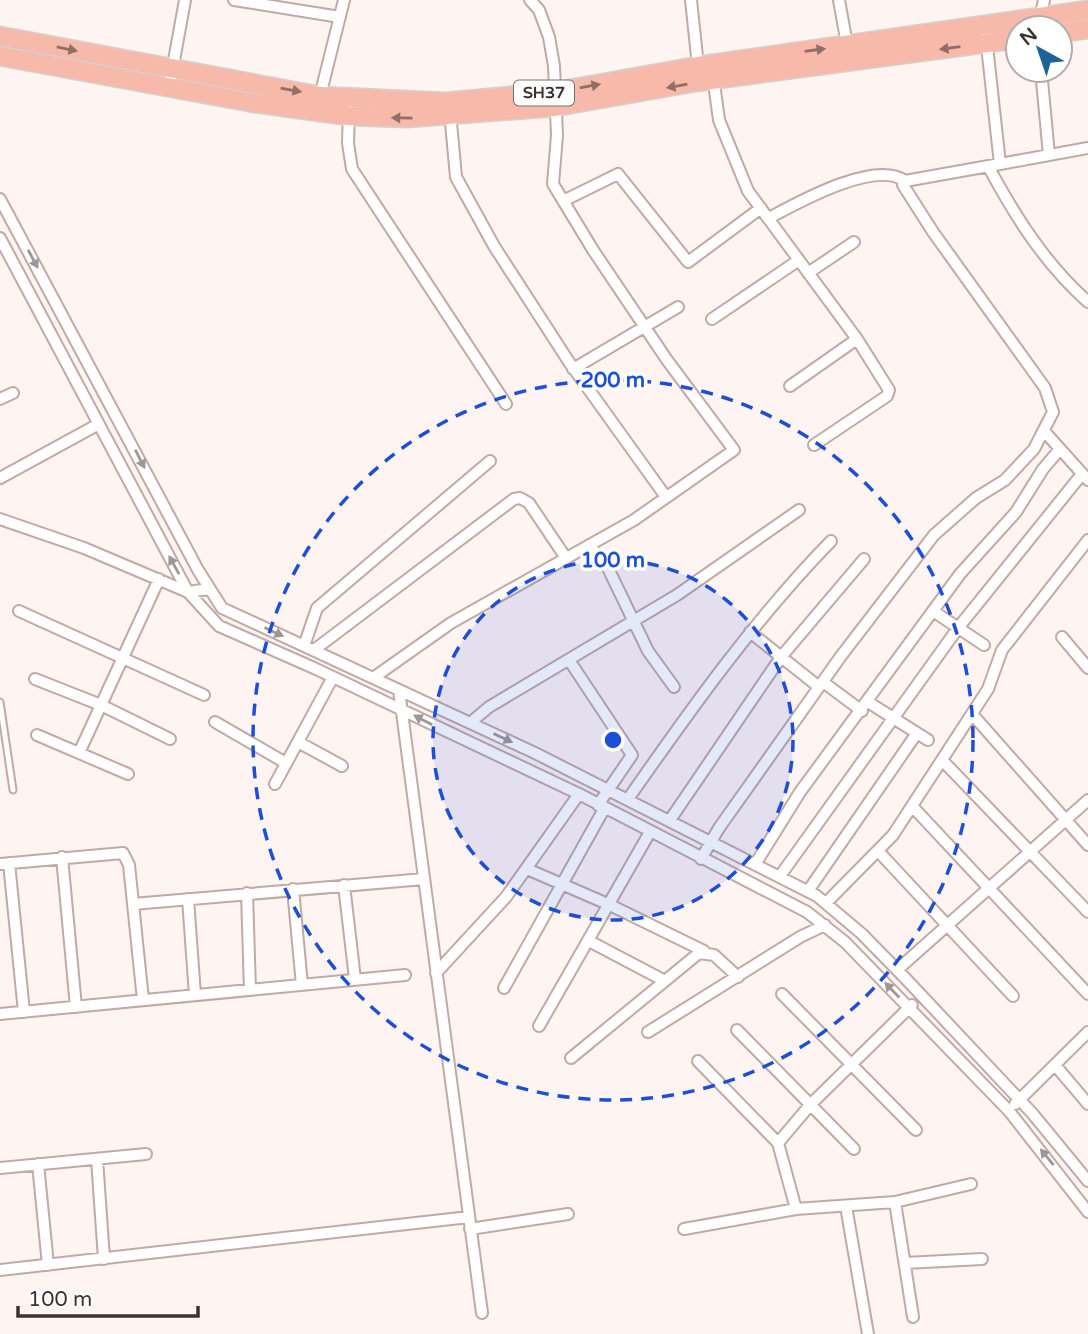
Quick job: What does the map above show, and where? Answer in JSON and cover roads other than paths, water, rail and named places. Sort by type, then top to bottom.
[{"type":"main road","name":"SH37","points":[[1050,14],[1088,10]]},
{"type":"main road","name":"SH37","points":[[0,56],[169,88],[350,107],[450,109],[554,100],[707,71],[848,55],[985,34],[1004,27]]},
{"type":"main road","name":"SH37","points":[[985,34],[1004,37]]},
{"type":"main road","name":"SH37","points":[[0,36],[320,96],[350,107]]},
{"type":"street","points":[[169,88],[185,0]]},
{"type":"street","points":[[234,0],[340,18]]},
{"type":"street","points":[[320,96],[344,0]]},
{"type":"street","points":[[373,678],[451,623],[589,545],[734,450],[645,327],[552,184],[557,135],[554,66],[549,37],[539,10],[530,0]]},
{"type":"street","points":[[691,0],[719,120],[748,191],[887,383],[887,396],[814,444]]},
{"type":"street","points":[[839,0],[848,55]]},
{"type":"street","points":[[985,34],[1000,164]]},
{"type":"street","points":[[1042,84],[1049,155]]},
{"type":"street","points":[[350,107],[348,143],[352,169],[506,404]]},
{"type":"street","points":[[450,109],[456,177],[494,246],[573,369],[666,497]]},
{"type":"street","points":[[563,201],[618,174],[688,262],[765,213],[840,183],[891,175],[905,181],[1088,148]]},
{"type":"street","points":[[988,166],[1014,213],[1059,277],[1088,302]]},
{"type":"street","points":[[701,859],[821,685],[934,535],[976,499],[1005,480],[1034,449],[1053,412],[1045,388],[933,232],[904,188],[905,181]]},
{"type":"street","points":[[0,199],[209,589],[225,610],[610,790],[808,891],[826,903],[897,970],[1087,1177]]},
{"type":"street","points":[[0,238],[188,592],[219,626],[400,708],[579,794],[701,859],[785,899],[825,925],[1009,1111],[1088,1212]]},
{"type":"street","points":[[808,273],[854,242]]},
{"type":"street","points":[[712,319],[799,260]]},
{"type":"street","points":[[573,369],[678,307]]},
{"type":"street","points":[[790,386],[857,340]]},
{"type":"street","points":[[0,399],[13,393]]},
{"type":"street","points":[[0,478],[97,425]]},
{"type":"street","points":[[780,876],[958,628],[1085,477],[1044,431]]},
{"type":"street","points":[[756,863],[800,792],[865,707],[960,574],[1016,512],[1042,469],[1060,449]]},
{"type":"street","points":[[309,648],[317,608],[490,461]]},
{"type":"street","points":[[309,648],[514,499],[520,498],[529,503],[566,558]]},
{"type":"street","points":[[470,723],[489,707],[635,620],[799,510]]},
{"type":"street","points":[[0,519],[188,592],[209,589]]},
{"type":"street","points":[[826,903],[879,852],[991,683],[1002,650],[1088,540]]},
{"type":"street","points":[[628,799],[782,591],[831,541]]},
{"type":"street","points":[[589,545],[607,566],[648,651],[674,687]]},
{"type":"street","points":[[670,820],[781,657],[864,559]]},
{"type":"street","points":[[79,753],[159,579]]},
{"type":"street","points":[[19,611],[204,695]]},
{"type":"street","points":[[933,611],[984,645]]},
{"type":"street","points":[[750,632],[821,685],[891,718],[928,740]]},
{"type":"street","points":[[1062,637],[1088,668]]},
{"type":"street","points":[[504,988],[562,885],[610,790],[630,760],[630,748],[569,660]]},
{"type":"street","points":[[275,784],[333,677]]},
{"type":"street","points":[[35,679],[101,705],[170,739]]},
{"type":"street","points":[[399,690],[482,1313]]},
{"type":"street","points":[[972,713],[1088,845]]},
{"type":"street","points":[[215,722],[286,763]]},
{"type":"street","points":[[808,891],[917,733]]},
{"type":"street","points":[[37,735],[128,774]]},
{"type":"street","points":[[298,742],[342,766]]},
{"type":"street","points":[[942,760],[1088,912]]},
{"type":"street","points":[[436,973],[527,869],[579,794]]},
{"type":"street","points":[[897,970],[1088,800]]},
{"type":"street","points":[[912,806],[1088,995]]},
{"type":"street","points":[[539,1026],[650,832]]},
{"type":"street","points":[[879,852],[1013,996]]},
{"type":"street","points":[[24,1012],[5,863],[62,857],[122,853],[129,865],[143,1000]]},
{"type":"street","points":[[62,857],[76,1007]]},
{"type":"street","points":[[527,869],[714,955],[738,977]]},
{"type":"street","points":[[133,904],[424,880]]},
{"type":"street","points":[[344,885],[355,979]]},
{"type":"street","points":[[293,889],[302,985]]},
{"type":"street","points":[[247,893],[250,990]]},
{"type":"street","points":[[188,899],[195,995]]},
{"type":"street","points":[[648,1032],[800,937],[825,925]]},
{"type":"street","points":[[589,941],[665,981]]},
{"type":"street","points":[[571,1058],[704,951]]},
{"type":"street","points":[[0,1014],[405,975]]},
{"type":"street","points":[[782,993],[916,1130]]},
{"type":"street","points":[[778,1143],[810,1105],[922,996]]},
{"type":"street","points":[[737,1030],[854,1149]]},
{"type":"street","points":[[1009,1111],[1088,1032]]},
{"type":"street","points":[[698,1061],[778,1143],[796,1209]]},
{"type":"street","points":[[1055,1065],[1088,1104]]},
{"type":"street","points":[[0,1168],[146,1154]]},
{"type":"street","points":[[97,1159],[104,1259]]},
{"type":"street","points":[[38,1164],[48,1265]]},
{"type":"street","points":[[684,1229],[796,1209],[895,1202],[971,1184]]},
{"type":"street","points":[[895,1202],[913,1317]]},
{"type":"street","points":[[846,1206],[868,1334]]},
{"type":"street","points":[[0,1270],[568,1214]]},
{"type":"street","points":[[905,1263],[982,1259]]},
{"type":"lane","points":[[0,702],[13,790]]}]
